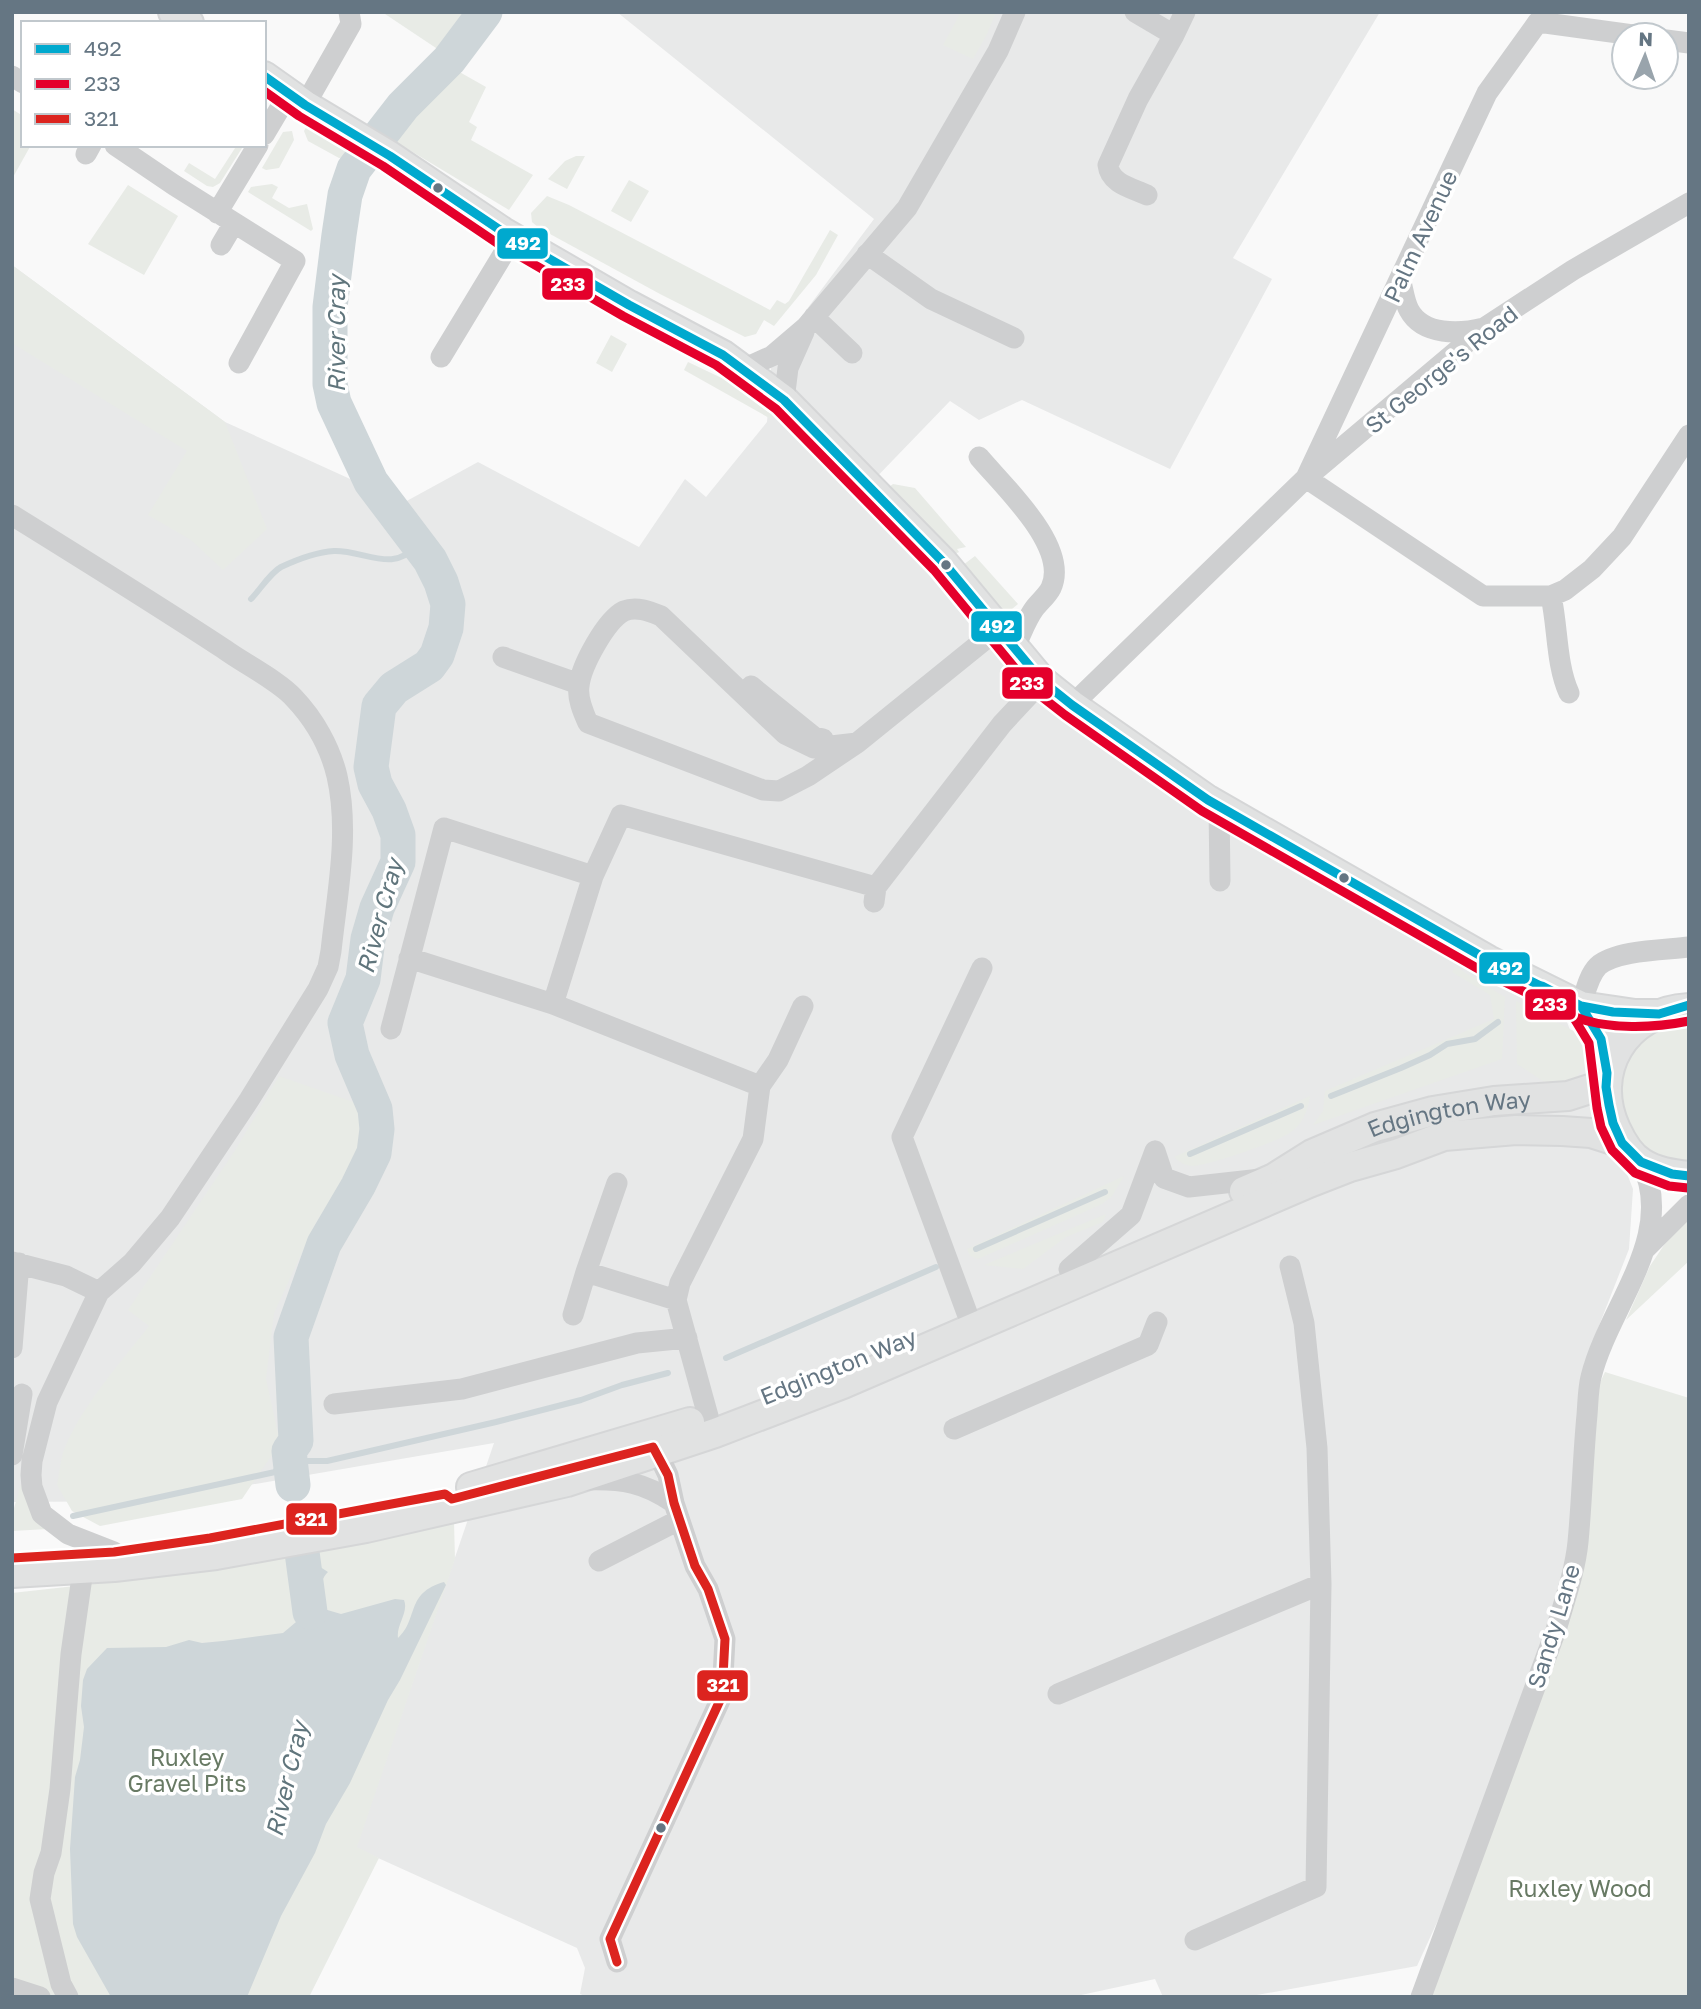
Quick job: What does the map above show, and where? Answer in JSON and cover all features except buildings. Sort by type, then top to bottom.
[{"type":"main road","points":[[266,77],[513,238],[723,355],[784,400],[943,562],[1042,681],[1072,705],[1219,806],[1488,960],[1581,1006],[1626,1013],[1679,1009]]},
{"type":"main road","points":[[1581,1006],[1601,1038],[1613,1124],[1631,1153]]},
{"type":"main road","points":[[1607,1077],[1617,1050],[1631,1031],[1679,1009]]},
{"type":"main road","name":"Edgington Way","points":[[12,1558],[114,1552],[265,1529],[445,1494],[712,1424],[752,1409],[769,1412],[842,1384],[1069,1269],[1209,1207],[1226,1209],[1296,1175],[1312,1154],[1375,1127],[1433,1111],[1494,1101],[1568,1097],[1596,1087],[1607,1077]]},
{"type":"main road","name":"Edgington Way","points":[[12,1573],[83,1570],[216,1555],[282,1544],[390,1522],[669,1457],[712,1424],[820,1376],[971,1320],[1028,1305],[1296,1175],[1350,1167],[1444,1136],[1516,1130],[1591,1133],[1672,1174],[1689,1176]]},
{"type":"main road","name":"Edgington Way","points":[[445,1494],[452,1499],[652,1447],[669,1457]]},
{"type":"street","points":[[266,133],[297,99],[351,24],[349,12]]},
{"type":"street","points":[[743,369],[772,356],[810,322],[906,208],[998,51],[1015,12]]},
{"type":"street","points":[[1135,12],[1174,35]]},
{"type":"street","points":[[1147,195],[1113,180],[1108,166],[1138,99],[1185,12]]},
{"type":"street","name":"Palm Avenue","points":[[1072,705],[1307,478],[1487,93],[1542,17],[1610,30]]},
{"type":"street","points":[[118,147],[295,261],[239,363]]},
{"type":"street","points":[[221,245],[225,218],[257,147]]},
{"type":"street","name":"St George's Road","points":[[1307,478],[1484,328],[1573,270],[1689,203]]},
{"type":"street","points":[[441,357],[513,238]]},
{"type":"street","points":[[867,254],[931,299],[1014,338]]},
{"type":"street","points":[[1400,278],[1408,309],[1427,326],[1441,331],[1464,333],[1484,328]]},
{"type":"street","points":[[810,322],[852,353]]},
{"type":"street","points":[[784,400],[788,368],[810,322]]},
{"type":"street","points":[[1307,478],[1483,596],[1551,596],[1571,586],[1592,569],[1622,537],[1689,435]]},
{"type":"street","points":[[851,744],[814,748],[785,734],[661,616],[645,609],[625,611],[610,622],[592,651],[579,684],[583,711],[588,723],[763,790],[779,791],[808,776],[1006,638],[1050,590],[1056,574],[1050,547],[979,457]]},
{"type":"street","points":[[12,515],[161,608],[291,695],[309,715],[320,734],[337,775],[341,805],[343,839],[331,951],[328,967],[318,989],[249,1100],[170,1218],[132,1263],[99,1292],[47,1402],[31,1475],[42,1514],[68,1534],[114,1552]]},
{"type":"street","points":[[1551,596],[1563,680],[1569,693]]},
{"type":"street","points":[[503,657],[579,684]]},
{"type":"street","points":[[553,1004],[593,876],[621,815],[875,895],[1002,724],[1042,681]]},
{"type":"street","points":[[1219,806],[1220,881]]},
{"type":"street","points":[[1219,854],[1244,820]]},
{"type":"street","points":[[391,1029],[444,828],[593,876]]},
{"type":"street","points":[[1581,1006],[1590,979],[1598,967],[1614,956],[1689,947]]},
{"type":"street","points":[[409,958],[553,1004],[760,1086]]},
{"type":"street","points":[[971,1320],[902,1137],[982,968]]},
{"type":"street","points":[[712,1424],[676,1300],[680,1283],[753,1139],[760,1086],[779,1060],[803,1006]]},
{"type":"street","points":[[1069,1269],[1131,1215],[1155,1151],[1164,1178],[1189,1186],[1296,1175]]},
{"type":"street","name":"Sandy Lane","points":[[1421,1997],[1556,1630],[1578,1545],[1591,1378],[1614,1315],[1646,1248],[1653,1198],[1649,1178],[1631,1153]]},
{"type":"street","points":[[573,1315],[617,1184]]},
{"type":"street","name":"Sandy Lane","points":[[1646,1248],[1689,1205]]},
{"type":"street","points":[[12,1348],[16,1263],[66,1276],[99,1292]]},
{"type":"street","points":[[1195,1940],[1316,1887],[1321,1584],[1317,1448],[1304,1323],[1290,1266]]},
{"type":"street","points":[[586,1272],[676,1300]]},
{"type":"street","points":[[954,1429],[1148,1345],[1157,1321]]},
{"type":"street","points":[[334,1404],[462,1389],[637,1343],[687,1338]]},
{"type":"street","points":[[12,1455],[17,1392],[47,1402]]},
{"type":"street","points":[[617,1962],[610,1939],[722,1696],[725,1639],[708,1589],[695,1566],[676,1512],[669,1457]]},
{"type":"street","points":[[567,1482],[608,1480],[642,1485],[676,1512]]},
{"type":"street","points":[[599,1561],[676,1512]]},
{"type":"street","points":[[68,1997],[61,1984],[40,1899],[44,1873],[51,1853],[60,1789],[71,1654],[83,1570]]},
{"type":"street","points":[[1058,1695],[1321,1584]]},
{"type":"street","points":[[12,1987],[40,1997]]},
{"type":"shaded area","points":[[617,12],[1380,12],[1233,258],[1272,279],[1170,469],[1022,400],[979,420],[950,401],[867,487],[1046,703],[1193,796],[1563,1012],[1633,1189],[1629,1249],[1584,1364],[1591,1389],[1576,1544],[1489,1809],[1417,1966],[1246,1997],[1163,1997],[1155,1979],[1072,1997],[587,1997],[580,1994],[585,1968],[577,1948],[356,1848],[494,1443],[156,1501],[12,1502],[12,265],[225,422],[403,503],[478,462],[639,547],[685,479],[706,497],[767,422],[772,356],[874,219]]},
{"type":"green space","points":[[382,12],[468,12],[471,21],[448,56]]},
{"type":"green space","points":[[961,12],[996,12],[973,59],[943,45]]},
{"type":"green space","points":[[456,70],[486,87],[469,122],[477,127],[471,140],[533,175],[509,210],[386,136],[413,105]]},
{"type":"green space","points":[[12,109],[21,115],[21,147],[30,147],[12,179]]},
{"type":"green space","points":[[308,124],[353,152],[350,157],[339,158],[308,141],[304,131]]},
{"type":"green space","points":[[292,131],[294,140],[279,168],[262,168],[283,132]]},
{"type":"green space","points":[[236,147],[243,147],[220,183],[213,187],[184,171],[189,163],[215,179]]},
{"type":"green space","points":[[576,156],[585,156],[567,189],[548,179],[565,161]]},
{"type":"green space","points":[[629,180],[649,191],[631,222],[611,211]]},
{"type":"green space","points":[[272,184],[278,187],[272,198],[289,208],[307,204],[313,229],[311,231],[248,192],[251,187]]},
{"type":"green space","points":[[128,185],[178,216],[144,275],[88,244]]},
{"type":"green space","points":[[547,196],[770,310],[777,300],[785,304],[789,301],[830,230],[838,235],[816,275],[774,326],[764,320],[756,334],[745,337],[539,228],[532,222],[531,213]]},
{"type":"green space","points":[[12,265],[225,422],[267,529],[223,570],[191,540],[148,515],[187,451],[12,343]]},
{"type":"green space","points":[[611,335],[627,344],[612,372],[596,363]]},
{"type":"green space","points":[[688,362],[730,382],[773,416],[771,419],[684,370]]},
{"type":"green space","points":[[893,484],[915,488],[966,547],[957,549],[959,552],[955,554],[889,487]]},
{"type":"green space","points":[[975,556],[1018,604],[1005,615],[963,565]]},
{"type":"green space","points":[[1456,967],[1505,997],[1502,1059],[1313,1125],[1323,1111],[1325,1091],[1494,1019],[1490,995],[1452,972]]},
{"type":"green space","points":[[1516,1001],[1587,1038],[1591,1059],[1573,1081],[1549,1085],[1517,1064]]},
{"type":"green space","points":[[1689,1020],[1689,1164],[1661,1157],[1642,1143],[1631,1129],[1624,1113],[1621,1095],[1622,1077],[1638,1046],[1661,1028]]},
{"type":"green space","points":[[279,1076],[362,1105],[367,1137],[357,1167],[316,1222],[274,1313],[266,1379],[280,1443],[242,1499],[100,1526],[72,1511],[57,1485],[63,1453],[89,1403],[149,1326],[128,1310],[236,1149]]},
{"type":"green space","points":[[1310,1096],[1301,1122],[1293,1131],[1280,1138],[1202,1165],[1188,1165],[1174,1157]]},
{"type":"green space","points":[[1124,1176],[1112,1196],[1102,1204],[978,1259],[970,1256],[967,1249]]},
{"type":"green space","points":[[1106,1214],[1103,1222],[1066,1237],[1023,1269],[984,1265]]},
{"type":"green space","points":[[1689,1217],[1689,1261],[1626,1320],[1650,1266],[1664,1245]]},
{"type":"green space","name":"Ruxley Wood","points":[[1605,1372],[1689,1398],[1689,1997],[1425,1997],[1558,1631],[1597,1389]]},
{"type":"green space","points":[[21,1484],[29,1505],[48,1529],[12,1531],[12,1515]]},
{"type":"green space","name":"Ruxley Gravel Pits","points":[[454,1522],[455,1559],[357,1847],[379,1858],[309,1997],[12,1997],[12,1593],[219,1570]]},
{"type":"water","name":"Ruxley Gravel Pits","points":[[314,1563],[328,1572],[320,1589],[324,1609],[341,1614],[395,1599],[404,1600],[405,1609],[398,1638],[409,1623],[414,1607],[423,1593],[444,1582],[446,1585],[350,1783],[326,1824],[315,1853],[281,1916],[247,1997],[111,1997],[77,1937],[73,1924],[70,1849],[75,1777],[84,1727],[81,1706],[83,1680],[87,1669],[107,1648],[166,1647],[189,1640],[202,1643],[283,1633],[302,1617],[304,1611],[301,1594],[288,1578],[297,1567]]},
{"type":"waterway","name":"River Cray","points":[[293,1485],[289,1451],[296,1441],[291,1337],[324,1244],[374,1153],[377,1129],[375,1109],[352,1055],[345,1023],[363,979],[368,939],[377,908],[398,862],[398,835],[375,784],[371,767],[379,706],[394,688],[429,666],[437,655],[446,628],[448,604],[430,560],[371,482],[334,403],[330,384],[330,307],[339,235],[345,195],[354,169],[403,106],[449,60],[485,12]]},
{"type":"waterway","points":[[251,599],[277,570],[307,557],[334,551],[378,558],[398,558],[416,545]]},
{"type":"waterway","points":[[1331,1096],[1401,1068],[1447,1044],[1475,1039],[1498,1022]]},
{"type":"waterway","points":[[1190,1154],[1301,1106]]},
{"type":"waterway","points":[[976,1249],[1105,1192]]},
{"type":"waterway","points":[[726,1358],[936,1267]]},
{"type":"waterway","points":[[73,1516],[275,1472],[289,1451],[304,1461],[327,1461],[496,1422],[581,1400],[622,1385],[668,1373]]},
{"type":"waterway","name":"River Cray","points":[[302,1552],[310,1612]]},
{"type":"transit line","name":"492","points":[[266,77],[503,232],[629,305],[723,355],[784,400],[943,562],[1042,681],[1072,705],[1208,800],[1488,960],[1581,1006],[1601,1039],[1609,1105],[1622,1143],[1641,1162],[1672,1174],[1689,1176]]},
{"type":"transit line","name":"233","points":[[266,92],[299,116],[383,166],[497,243],[623,316],[716,365],[776,409],[934,570],[1033,690],[1065,715],[1202,811],[1482,971],[1572,1015],[1589,1043],[1601,1127],[1612,1150],[1635,1173],[1669,1186],[1688,1188]]},
{"type":"transit line","name":"492","points":[[1542,986],[1581,1006],[1613,1012],[1659,1014],[1689,1005]]},
{"type":"transit line","name":"233","points":[[1536,997],[1565,1013],[1602,1024],[1647,1026],[1689,1021]]},
{"type":"transit line","name":"321","points":[[12,1558],[114,1552],[210,1538],[445,1494],[452,1499],[653,1447],[668,1475],[674,1503],[695,1566],[708,1589],[725,1639],[722,1696],[610,1939],[617,1962]]}]
